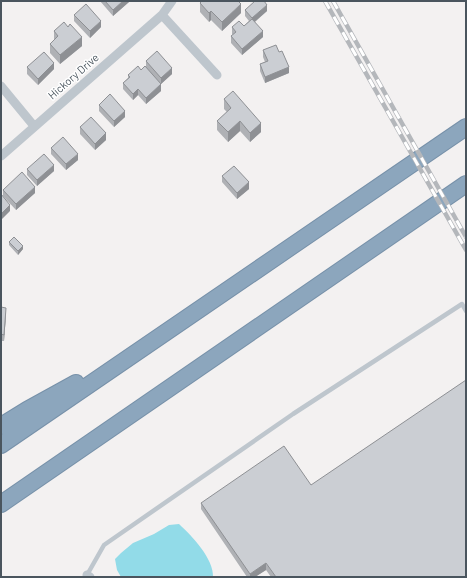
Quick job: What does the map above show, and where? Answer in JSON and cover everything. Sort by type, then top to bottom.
[{"type":"highway","points":[[1,445],[466,128]]},
{"type":"highway","points":[[1,504],[466,184]]},
{"type":"highway","points":[[1,426],[27,410],[156,339]]},
{"type":"street","name":"Hickory Drive","points":[[1,156],[162,15],[172,1]]},
{"type":"street","points":[[162,15],[217,75]]},
{"type":"street","points":[[1,86],[34,126]]},
{"type":"lane","points":[[89,576],[104,545],[110,540],[293,414],[462,304],[466,311]]},
{"type":"water","points":[[179,524],[196,541],[206,555],[210,563],[213,577],[121,577],[117,570],[115,559],[121,553],[133,543],[154,534],[169,525]]},
{"type":"building","points":[[105,1],[123,1],[113,10]]},
{"type":"building","points":[[202,1],[238,1],[241,4],[222,22],[211,11],[209,13],[200,3]]},
{"type":"building","points":[[255,1],[264,1],[267,5],[252,18],[245,10]]},
{"type":"building","points":[[86,4],[101,21],[90,31],[74,15]]},
{"type":"building","points":[[252,19],[263,31],[242,49],[231,36],[236,32],[232,27],[239,21],[244,26]]},
{"type":"building","points":[[64,22],[68,27],[70,24],[82,37],[60,55],[50,44],[58,36],[54,31]]},
{"type":"building","points":[[276,45],[279,52],[282,51],[289,67],[265,77],[260,64],[268,61],[263,50]]},
{"type":"building","points":[[157,51],[172,68],[161,78],[146,61]]},
{"type":"building","points":[[44,52],[54,63],[38,79],[27,67]]},
{"type":"building","points":[[138,66],[141,70],[145,66],[161,84],[146,98],[138,89],[133,94],[123,83],[130,77],[128,75]]},
{"type":"building","points":[[233,91],[261,123],[250,133],[240,121],[228,132],[217,121],[231,108],[224,99]]},
{"type":"building","points":[[110,94],[125,111],[114,121],[99,105]]},
{"type":"building","points":[[91,117],[106,133],[95,144],[80,127]]},
{"type":"building","points":[[63,137],[78,154],[66,164],[51,148]]},
{"type":"building","points":[[44,154],[54,165],[37,180],[27,169]]},
{"type":"building","points":[[234,166],[249,182],[237,193],[222,176]]},
{"type":"building","points":[[22,172],[35,187],[16,204],[3,190]]},
{"type":"building","points":[[1,194],[10,205],[1,214]]},
{"type":"building","points":[[14,237],[23,246],[18,251],[9,242]]},
{"type":"building","points":[[1,307],[6,308],[4,335],[1,334]]},
{"type":"building","points":[[466,380],[466,577],[276,577],[266,563],[250,574],[201,503],[284,446],[311,485]]},
{"type":"railway","points":[[325,1],[466,250]]},
{"type":"railway","points":[[333,1],[466,237]]}]
